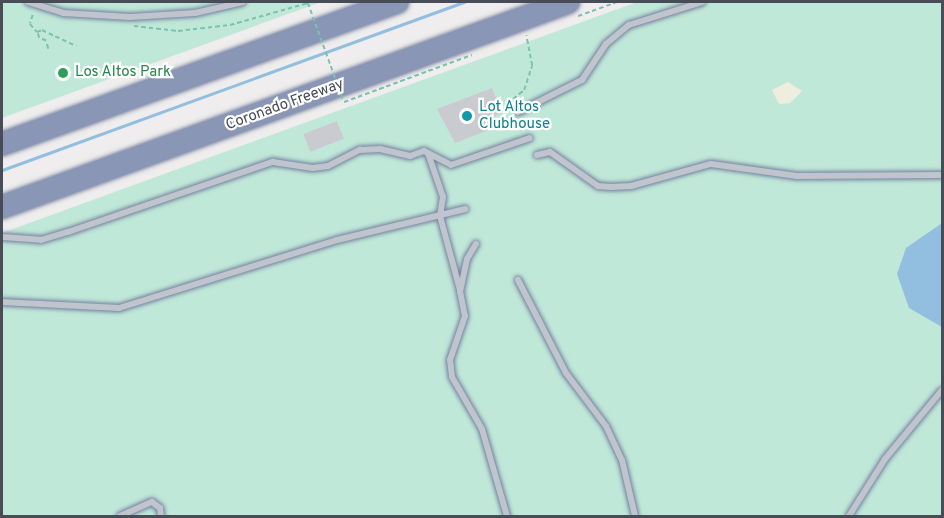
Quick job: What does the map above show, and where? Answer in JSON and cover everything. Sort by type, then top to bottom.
[{"type":"highway","points":[[2,144],[397,2]]},
{"type":"highway","name":"Coronado Freeway","points":[[2,207],[530,25],[568,2]]},
{"type":"highway","points":[[530,25],[574,2]]},
{"type":"lane","points":[[28,2],[63,13],[130,17],[195,13],[243,2]]},
{"type":"lane","points":[[518,112],[582,80],[606,44],[629,25],[702,2]]},
{"type":"lane","points":[[2,237],[42,240],[273,162],[313,168],[328,166],[360,150],[380,149],[410,156],[428,153],[451,165],[530,138]]},
{"type":"lane","points":[[537,155],[550,152],[598,186],[611,187],[631,186],[711,164],[797,176],[942,174]]},
{"type":"lane","points":[[428,153],[443,197],[440,216],[465,316],[450,360],[452,377],[482,429],[507,516]]},
{"type":"lane","points":[[2,302],[119,308],[337,240],[465,209]]},
{"type":"lane","points":[[460,291],[467,260],[476,244]]},
{"type":"lane","points":[[518,280],[561,364],[606,426],[622,460],[635,516]]},
{"type":"lane","points":[[849,516],[885,459],[942,390]]},
{"type":"lane","points":[[120,516],[152,502],[160,508],[160,516]]},
{"type":"path","points":[[130,17],[130,25],[178,31],[230,25],[308,3],[344,102],[472,55]]},
{"type":"path","points":[[33,15],[30,24],[38,32],[39,38],[46,41],[48,49]]},
{"type":"path","points":[[513,99],[524,90],[532,66],[530,25]]},
{"type":"path","points":[[38,32],[42,30],[76,46]]},
{"type":"green space","name":"Los Altos Park","points":[[2,2],[321,2],[2,118]]},
{"type":"green space","points":[[637,2],[942,2],[942,516],[2,516],[2,233]]},
{"type":"sand","points":[[788,82],[802,91],[790,103],[779,104],[772,90]]},
{"type":"water","points":[[942,223],[942,327],[909,308],[897,274],[906,248]]},
{"type":"building","name":"Lot Altos Clubhouse","points":[[492,88],[502,113],[490,118],[494,128],[455,143],[437,109]]},
{"type":"building","points":[[337,121],[344,139],[310,152],[303,134]]},
{"type":"waterway","points":[[2,170],[464,2]]},
{"type":"place","name":"Los Altos Park","points":[[63,73]]},
{"type":"place","name":"Lot Altos Clubhouse","points":[[467,116]]}]
